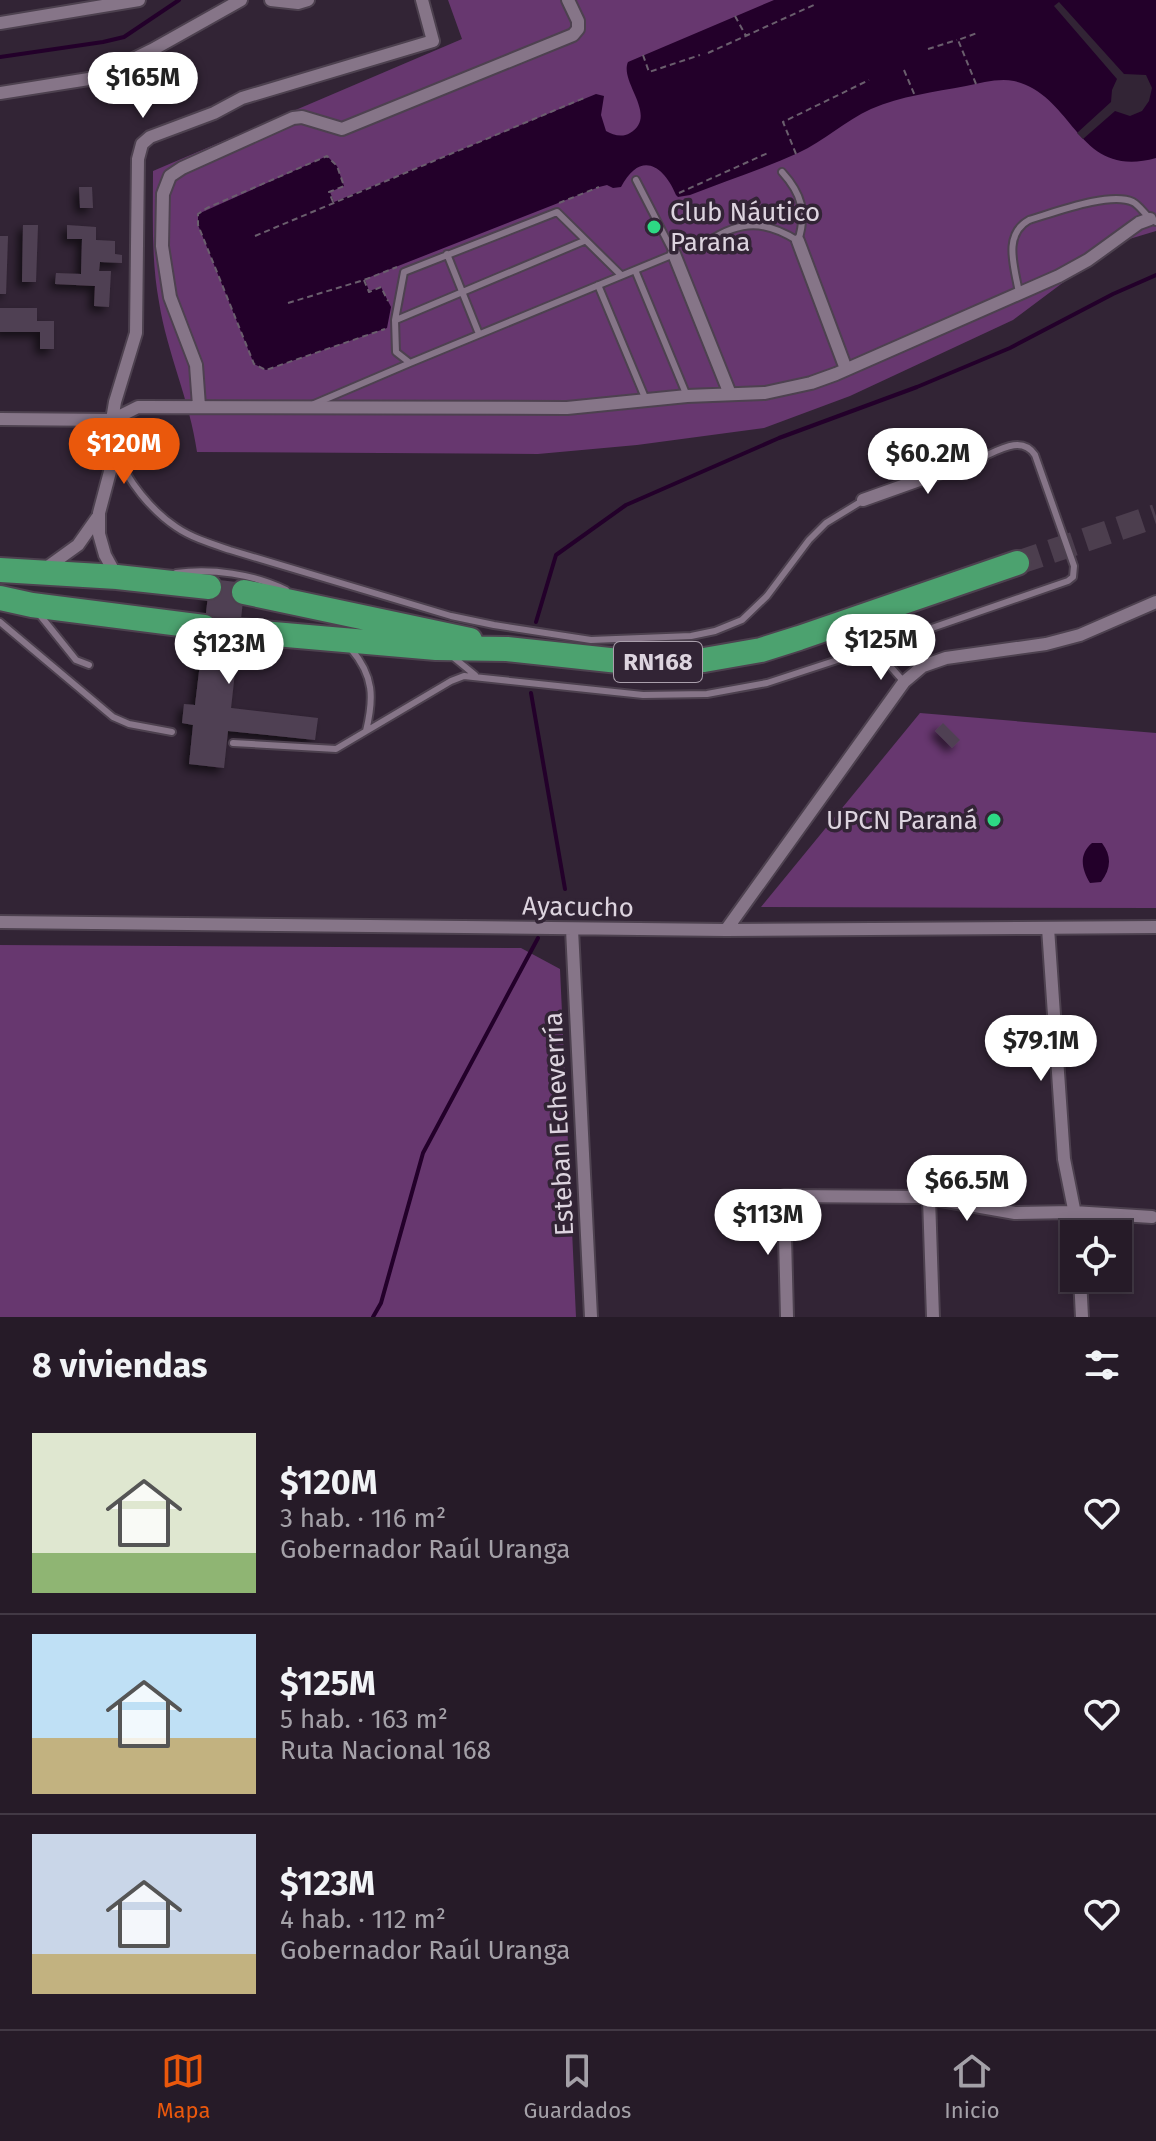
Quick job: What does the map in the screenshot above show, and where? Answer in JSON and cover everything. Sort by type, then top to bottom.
[{"type":"highway","name":"RN168","points":[[240,631],[654,662],[726,657],[799,638],[1017,563]]},
{"type":"highway","points":[[0,570],[129,578],[209,587]]},
{"type":"highway","name":"RN168","points":[[244,592],[440,631],[507,649]]},
{"type":"highway","points":[[0,598],[32,605],[204,627]]},
{"type":"street","points":[[0,23],[99,2],[118,5],[139,0]]},
{"type":"street","points":[[0,93],[95,78],[241,0]]},
{"type":"street","points":[[271,0],[298,3],[308,0]]},
{"type":"street","points":[[129,578],[105,555],[99,534],[99,513],[116,449],[112,420],[136,333],[138,159],[142,144],[150,137],[214,113],[242,98],[433,41],[422,0]]},
{"type":"street","points":[[199,406],[196,365],[170,297],[162,246],[163,194],[170,176],[293,118],[302,117],[342,129],[573,35],[578,29],[578,21],[568,0]]},
{"type":"street","points":[[0,419],[112,420],[138,407],[567,408],[687,396],[765,393],[811,383],[1019,293],[1088,260],[1139,223],[1153,221]]},
{"type":"street","points":[[798,241],[846,369]]},
{"type":"street","points":[[674,254],[730,394]]},
{"type":"street","points":[[863,500],[981,458]]},
{"type":"street","points":[[39,573],[78,545],[99,513]]},
{"type":"street","points":[[726,930],[904,682],[923,666],[946,658],[1046,644],[1080,635],[1156,602]]},
{"type":"street","name":"Ayacucho","points":[[0,922],[726,930],[1156,927]]},
{"type":"street","points":[[1048,928],[1064,1159],[1075,1220]]},
{"type":"street","name":"Esteban Echeverría","points":[[572,929],[591,1317]]},
{"type":"street","points":[[787,1317],[784,1196],[929,1198],[1015,1213],[1073,1212],[1152,1217]]},
{"type":"street","points":[[929,1198],[933,1317]]},
{"type":"street","points":[[1081,1292],[1082,1317]]},
{"type":"lane","points":[[709,241],[725,231],[753,225],[781,230],[798,241],[804,223],[803,204],[795,186],[782,172]]},
{"type":"lane","points":[[310,406],[674,254],[636,180]]},
{"type":"lane","points":[[1019,293],[1012,247],[1019,225],[1106,200],[1124,199],[1135,203],[1153,221]]},
{"type":"lane","points":[[410,363],[396,352],[395,320],[404,272],[447,254],[557,212],[621,275]]},
{"type":"lane","points":[[395,320],[584,241]]},
{"type":"lane","points":[[447,254],[479,334]]},
{"type":"lane","points":[[635,270],[687,396]]},
{"type":"lane","points":[[598,285],[646,401]]},
{"type":"lane","points":[[233,743],[336,749],[451,681],[475,675],[643,695],[707,694],[767,683],[1068,581],[1073,577],[1074,566],[1031,448],[1019,444],[981,458]]},
{"type":"lane","points":[[116,449],[130,479],[148,501],[178,529],[196,538],[451,616],[591,640],[691,636],[731,626],[742,620],[767,596],[809,540],[826,523],[863,500]]},
{"type":"lane","points":[[129,578],[193,571],[250,577],[275,585],[317,607]]},
{"type":"lane","points":[[32,605],[76,660],[89,665]]},
{"type":"lane","points":[[0,622],[113,717],[129,724],[172,732]]},
{"type":"lane","points":[[344,640],[371,681],[372,696],[366,731]]},
{"type":"lane","points":[[436,648],[475,675]]},
{"type":"lane","points":[[874,648],[904,682]]},
{"type":"path","points":[[708,53],[816,4]]},
{"type":"path","points":[[735,16],[746,36]]},
{"type":"path","points":[[928,49],[977,33]]},
{"type":"path","points":[[958,40],[976,84]]},
{"type":"path","points":[[643,55],[649,72],[700,55]]},
{"type":"path","points":[[904,70],[915,96]]},
{"type":"path","points":[[796,154],[783,122],[869,80]]},
{"type":"path","points":[[255,236],[584,98]]},
{"type":"path","points":[[679,193],[770,152]]},
{"type":"path","points":[[333,202],[329,192],[344,186],[337,166],[327,156],[198,214],[198,225],[248,352],[254,364],[266,370],[387,328]]},
{"type":"path","points":[[364,280],[369,292],[381,287],[391,307]]},
{"type":"shaded area","name":"Club Náutico Parana","points":[[448,0],[1156,0],[1156,231],[1116,243],[1013,320],[850,396],[764,428],[538,454],[197,452],[156,286],[153,171],[462,39]]},
{"type":"shaded area","points":[[774,0],[1156,0],[1156,158],[1129,162],[1109,157],[1092,147],[1051,102],[1035,90],[1014,81],[990,81],[906,98],[861,114],[798,153],[690,195],[678,197],[658,169],[643,166],[628,176],[621,187],[599,187],[365,279],[369,291],[381,287],[391,307],[387,328],[266,370],[254,364],[198,225],[198,214],[327,156],[337,166],[344,186],[330,192],[334,202],[596,94],[604,96],[601,115],[606,131],[627,135],[638,126],[641,118],[629,79],[628,62]]},
{"type":"shaded area","name":"UPCN Paraná","points":[[920,713],[1156,733],[1156,908],[761,907]]},
{"type":"shaded area","points":[[1092,843],[1102,843],[1109,862],[1101,882],[1090,883],[1083,862],[1085,852]]},
{"type":"shaded area","points":[[0,945],[521,948],[560,969],[576,1317],[0,1317]]},
{"type":"pier","points":[[1059,2],[1124,74],[1146,75],[1152,88],[1149,101],[1142,111],[1130,116],[1115,111],[1083,139],[1077,133],[1111,102],[1117,79],[1054,6]]},
{"type":"building","points":[[79,187],[92,187],[93,208],[80,208]]},
{"type":"building","points":[[23,225],[38,225],[36,282],[22,282]]},
{"type":"building","points":[[67,225],[96,227],[96,240],[115,241],[115,254],[122,255],[122,263],[100,262],[99,271],[111,271],[109,307],[94,306],[95,286],[55,284],[56,273],[81,274],[82,239],[67,239]]},
{"type":"building","points":[[0,236],[8,236],[6,294],[0,294]]},
{"type":"building","points":[[0,308],[37,308],[37,321],[54,321],[54,349],[40,349],[40,332],[0,332]]},
{"type":"building","points":[[210,579],[245,583],[231,708],[318,718],[315,740],[228,731],[224,768],[189,764],[193,725],[182,723],[184,704],[195,705]]},
{"type":"building","points":[[943,723],[960,740],[952,748],[935,731]]},
{"type":"waterway","points":[[0,57],[124,37],[179,0]]},
{"type":"waterway","points":[[536,622],[556,555],[626,505],[779,438],[917,387],[1010,348],[1156,275]]},
{"type":"waterway","points":[[531,693],[565,889]]},
{"type":"waterway","points":[[373,1317],[381,1303],[423,1153],[538,938]]},
{"type":"tunnel","points":[[1017,563],[1156,516]]},
{"type":"tunnel","points":[[204,627],[240,631]]},
{"type":"place","name":"Club Náutico Parana","points":[[654,227]]},
{"type":"place","name":"UPCN Paraná","points":[[994,820]]}]
